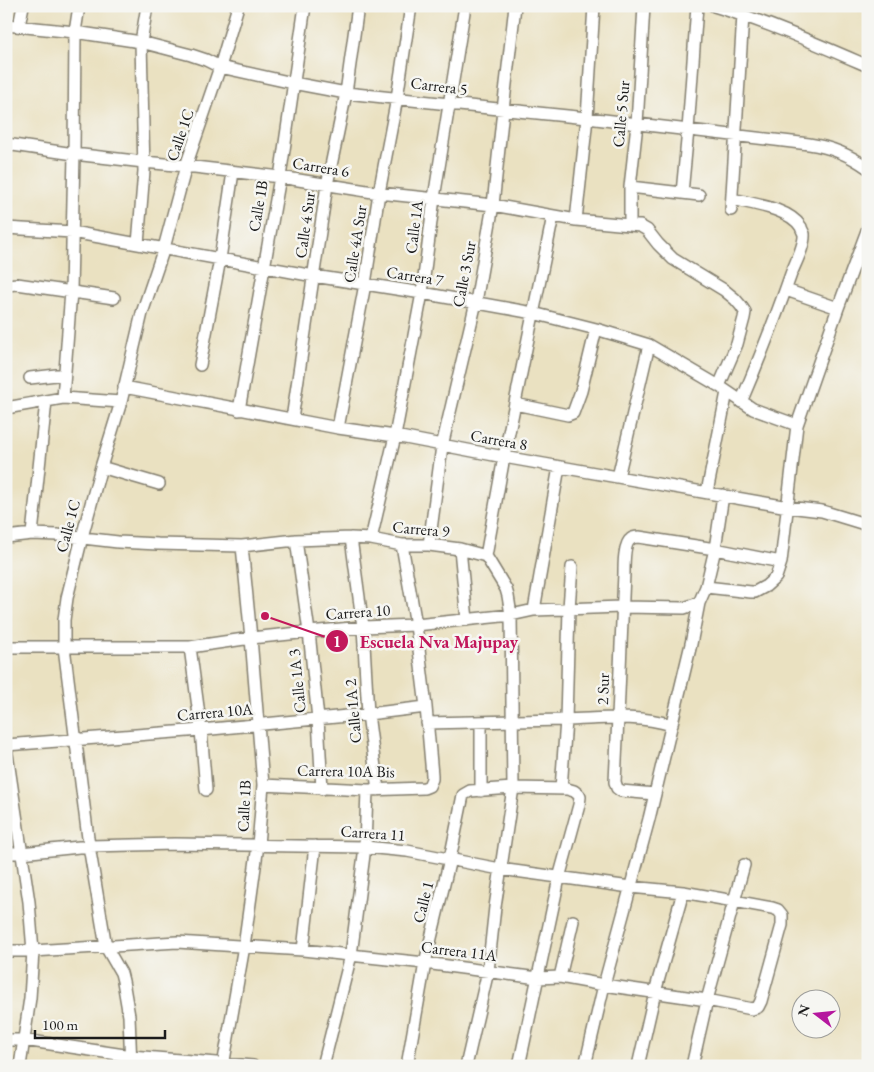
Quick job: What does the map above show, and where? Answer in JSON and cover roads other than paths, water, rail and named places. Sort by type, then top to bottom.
[{"type":"street","points":[[19,26],[23,6]]},
{"type":"street","points":[[63,398],[71,291],[75,32],[79,6]]},
{"type":"street","points":[[138,244],[144,162],[141,42],[147,6]]},
{"type":"street","name":"Calle 1C","points":[[131,1061],[129,1016],[123,981],[121,973],[106,947],[89,846],[64,647],[64,620],[67,598],[82,537],[121,402],[142,313],[164,248],[186,166],[220,67],[238,6]]},
{"type":"street","name":"Calle 1B","points":[[239,410],[280,177],[305,6]]},
{"type":"street","name":"Calle 4 Sur","points":[[292,419],[327,185],[346,93],[358,6]]},
{"type":"street","name":"Calle 4A Sur","points":[[338,428],[365,284],[411,6]]},
{"type":"street","name":"Calle 1A","points":[[371,539],[395,436],[422,293],[434,198],[464,6]]},
{"type":"street","name":"Calle 3 Sur","points":[[429,545],[442,446],[476,302],[493,205],[516,6]]},
{"type":"street","points":[[576,220],[588,118],[594,6]]},
{"type":"street","name":"Calle 5 Sur","points":[[630,225],[630,187],[637,124],[644,6]]},
{"type":"street","points":[[682,193],[697,6]]},
{"type":"street","points":[[714,6],[813,42],[868,66]]},
{"type":"street","points":[[742,402],[786,290],[802,246],[804,234],[801,227],[786,215],[769,208],[732,204],[743,15]]},
{"type":"street","name":"Carrera 5","points":[[6,25],[75,32],[141,42],[191,54],[220,67],[293,84],[346,93],[736,134],[823,146],[846,154],[868,168]]},
{"type":"street","name":"Carrera 6","points":[[6,144],[74,154],[280,177],[379,193],[493,205],[576,220],[630,225]]},
{"type":"street","points":[[200,366],[220,259],[233,172]]},
{"type":"street","points":[[630,187],[699,195]]},
{"type":"street","points":[[466,1066],[488,971],[500,869],[513,788],[511,615],[506,589],[486,556],[553,216]]},
{"type":"street","points":[[630,225],[645,228],[673,259],[724,290],[735,299],[745,312],[723,389],[707,492]]},
{"type":"street","name":"Carrera 7","points":[[6,228],[72,232],[314,276],[534,313],[649,345],[761,413],[797,426]]},
{"type":"street","points":[[706,587],[755,592],[766,586],[776,577],[781,562],[797,426],[868,228]]},
{"type":"street","points":[[6,285],[17,284],[114,298]]},
{"type":"street","points":[[786,290],[838,308]]},
{"type":"street","points":[[515,404],[568,416],[573,413],[581,391],[596,329]]},
{"type":"street","points":[[618,477],[649,345]]},
{"type":"street","points":[[30,378],[65,374]]},
{"type":"street","name":"Carrera 8","points":[[124,387],[338,428],[395,436],[788,507],[822,511],[868,525]]},
{"type":"street","points":[[6,408],[63,398],[121,402]]},
{"type":"street","points":[[32,534],[46,401]]},
{"type":"street","points":[[101,467],[158,484]]},
{"type":"street","points":[[534,610],[559,467]]},
{"type":"street","points":[[585,1066],[604,985],[655,794],[700,603],[706,587],[715,549],[723,495]]},
{"type":"street","name":"Carrera 9","points":[[6,537],[57,534],[118,542],[242,546],[296,540],[351,538],[371,539],[402,545],[460,548],[486,556]]},
{"type":"street","name":"2 Sur","points":[[655,794],[621,791],[616,788],[614,782],[626,550],[629,540],[635,537],[715,549]]},
{"type":"street","name":"Calle 1A 2","points":[[323,1066],[352,955],[373,790],[362,627],[351,538]]},
{"type":"street","name":"Calle 1A 3","points":[[296,540],[309,632],[318,719],[322,788]]},
{"type":"street","points":[[402,545],[416,625],[427,723],[618,718],[646,719],[672,725]]},
{"type":"street","name":"Calle 1B","points":[[223,1064],[244,946],[258,845],[263,785],[242,546]]},
{"type":"street","points":[[460,548],[467,620]]},
{"type":"street","points":[[715,549],[781,562]]},
{"type":"street","points":[[561,789],[566,720],[572,567]]},
{"type":"street","name":"Carrera 10","points":[[6,647],[190,647],[309,632],[467,620],[511,615],[534,610],[622,607],[684,608],[700,603]]},
{"type":"street","points":[[190,647],[201,730],[206,790]]},
{"type":"street","name":"Carrera 10A","points":[[6,746],[201,730],[426,708]]},
{"type":"street","points":[[481,722],[482,790],[513,788],[561,789],[574,791],[580,797],[560,878],[519,1066]]},
{"type":"street","name":"Carrera 10A Bis","points":[[263,785],[373,790],[424,788],[429,786],[432,779],[427,723]]},
{"type":"street","points":[[6,746],[30,902],[33,951],[30,998],[20,1066]]},
{"type":"street","name":"Calle 1","points":[[407,1066],[425,963],[450,859],[460,805],[465,793],[482,790]]},
{"type":"street","name":"Carrera 11","points":[[6,853],[89,846],[174,844],[365,847],[407,851],[500,869],[560,878],[683,892],[734,901]]},
{"type":"street","points":[[303,950],[316,846]]},
{"type":"street","points":[[692,1066],[707,1000],[744,865]]},
{"type":"street","points":[[638,1066],[655,992],[683,892]]},
{"type":"street","name":"Carrera 11A","points":[[6,951],[177,942],[303,950],[425,963],[538,978],[560,977],[752,1009],[758,1006],[761,1001],[782,925],[782,915],[778,910],[772,908],[734,901]]},
{"type":"street","points":[[560,977],[573,921]]},
{"type":"street","points":[[6,1040],[24,1040],[131,1061],[253,1066]]},
{"type":"place","name":"Escuela Nva Majupay","points":[[265,616]]}]
